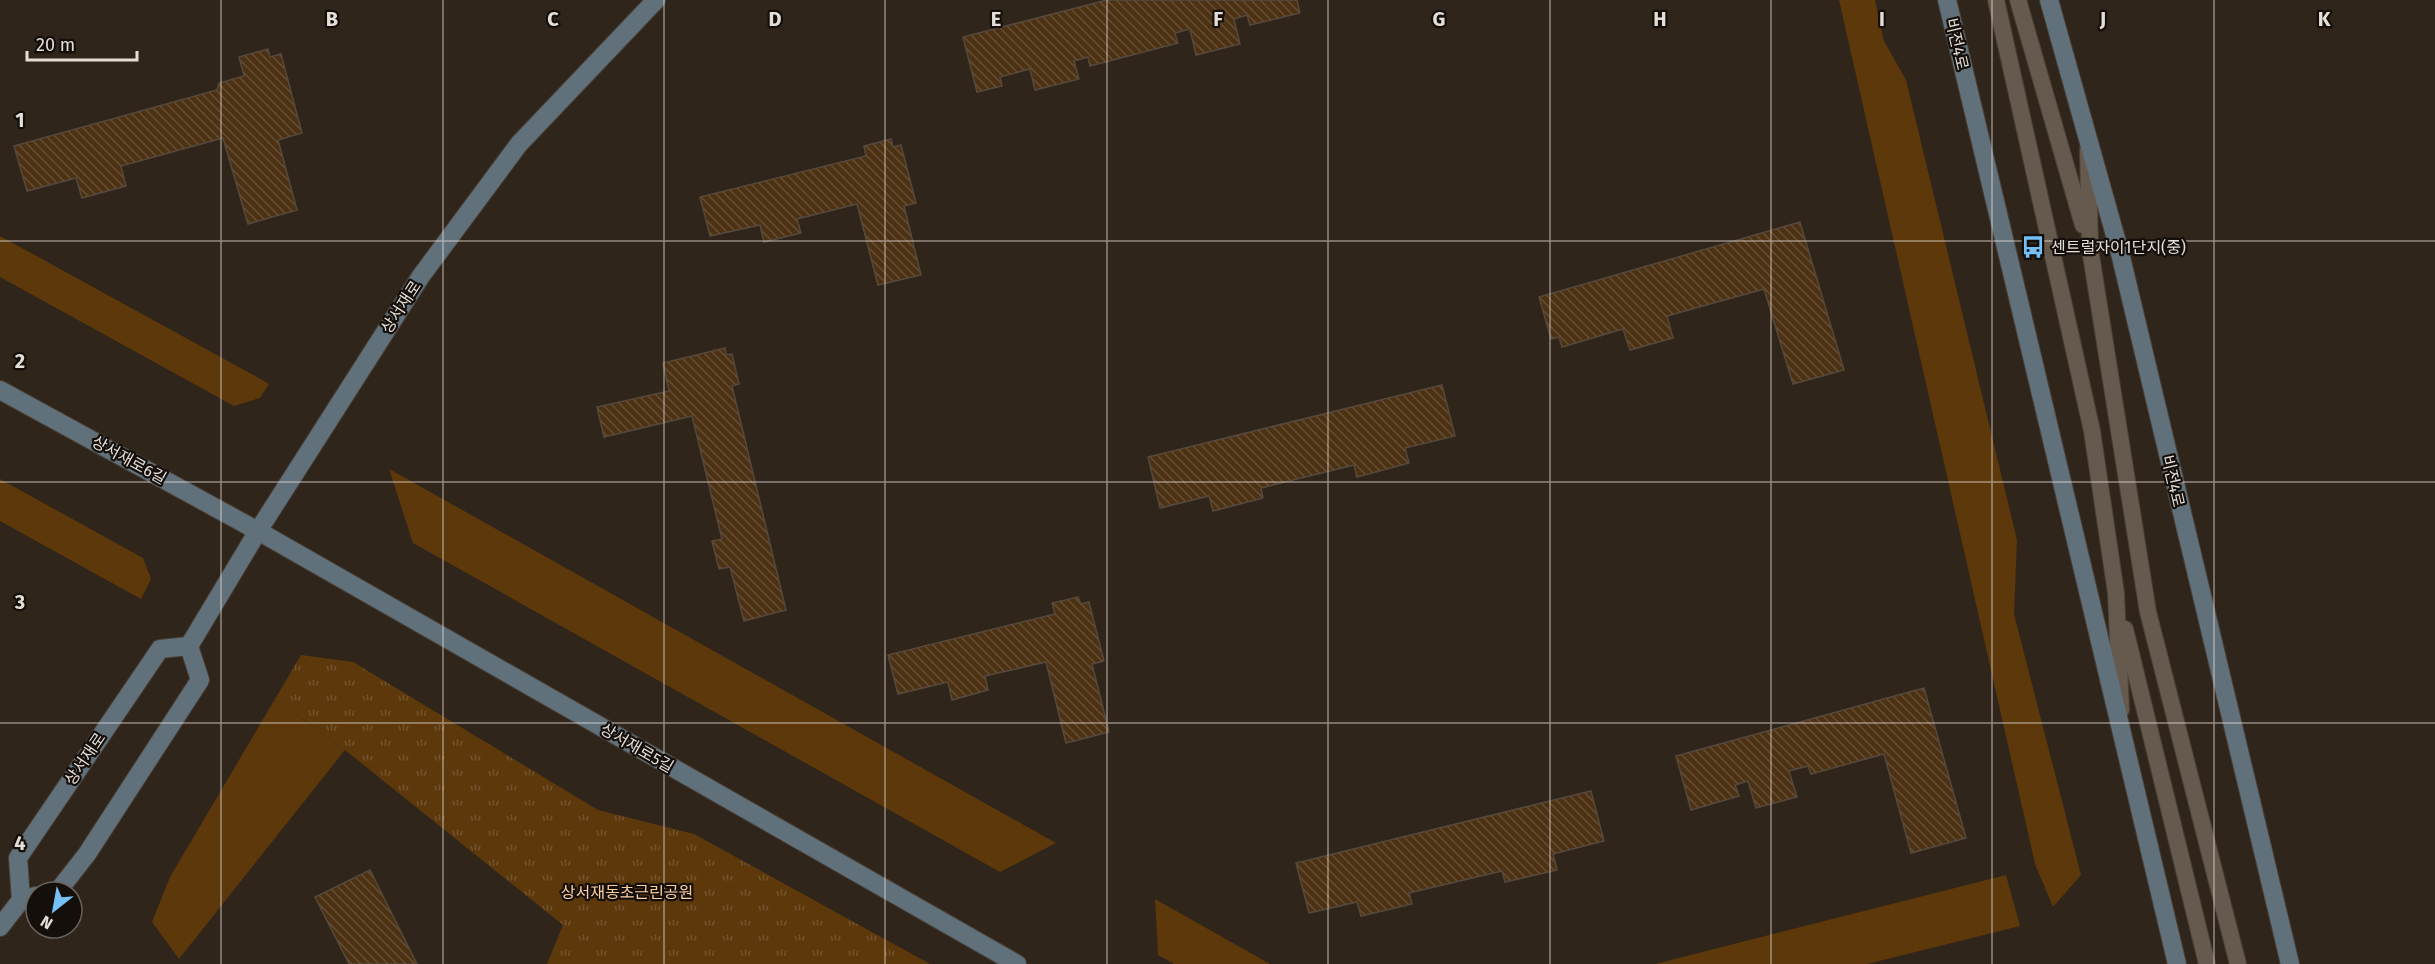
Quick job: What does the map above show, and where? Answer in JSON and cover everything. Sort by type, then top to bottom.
[{"type":"street","name":"상서재로","points":[[24,882],[18,858],[160,649],[189,646],[258,531],[421,276],[519,144],[656,0]]},
{"type":"street","name":"비전4로","points":[[1947,0],[2177,964]]},
{"type":"street","name":"비전4로","points":[[2049,0],[2120,254],[2290,964]]},
{"type":"street","name":"상서재로6길","points":[[0,390],[258,531]]},
{"type":"street","name":"상서재로5길","points":[[258,531],[1017,964]]},
{"type":"street","points":[[67,880],[87,854],[200,680],[189,646]]},
{"type":"street","name":"상서재로","points":[[0,927],[24,902]]},
{"type":"lane","points":[[1996,0],[2092,431],[2116,593],[2207,964]]},
{"type":"lane","points":[[2018,0],[2090,249],[2148,612],[2238,964]]},
{"type":"lane","points":[[2087,142],[2090,249]]},
{"type":"lane","points":[[2116,593],[2122,737]]},
{"type":"green space","points":[[1839,0],[1875,0],[1884,41],[1906,80],[2017,540],[2014,614],[2081,875],[2053,907],[2035,864]]},
{"type":"green space","points":[[0,236],[269,384],[260,398],[234,406],[0,277]]},
{"type":"green space","points":[[389,469],[1056,843],[1000,872],[413,543]]},
{"type":"green space","points":[[0,479],[143,558],[151,579],[141,599],[0,521]]},
{"type":"green space","name":"상서재동초근린공원","points":[[301,655],[353,662],[598,810],[694,834],[930,964],[547,964],[563,925],[345,750],[275,699]]},
{"type":"green space","points":[[275,699],[345,750],[179,959],[152,922],[170,877]]},
{"type":"green space","points":[[2006,875],[2020,926],[1867,964],[1655,964]]},
{"type":"green space","points":[[1155,899],[1270,964],[1174,964],[1158,955]]},
{"type":"building","points":[[1107,0],[1297,0],[1300,13],[1250,25],[1247,15],[1234,19],[1240,44],[1196,55],[1190,29],[1175,33],[1178,43],[1090,66],[1088,57],[1074,61],[1079,79],[1035,90],[1030,69],[1000,77],[1002,86],[977,92],[963,37]]},
{"type":"building","points":[[268,49],[270,57],[281,54],[302,133],[278,140],[297,210],[248,224],[223,138],[121,166],[126,186],[82,198],[76,178],[27,191],[14,146],[217,90],[219,83],[244,76],[239,57]]},
{"type":"building","points":[[891,139],[893,147],[901,145],[916,203],[904,206],[921,275],[878,285],[857,204],[797,219],[801,233],[764,242],[760,225],[710,236],[700,197],[866,156],[864,146]]},
{"type":"building","points":[[1800,222],[1844,370],[1793,384],[1764,289],[1667,316],[1673,338],[1630,350],[1623,329],[1562,347],[1559,337],[1551,339],[1539,297]]},
{"type":"building","points":[[725,348],[726,355],[732,354],[739,384],[732,386],[786,610],[744,621],[730,567],[719,569],[712,541],[722,539],[692,416],[604,437],[597,407],[669,391],[663,363]]},
{"type":"building","points":[[1442,385],[1455,436],[1405,448],[1409,463],[1357,477],[1354,465],[1261,488],[1263,498],[1213,511],[1209,496],[1160,508],[1148,457]]},
{"type":"building","points":[[1078,597],[1081,604],[1089,602],[1104,661],[1092,664],[1109,732],[1066,743],[1046,662],[985,676],[988,690],[952,700],[948,682],[898,694],[888,655],[1055,614],[1052,603]]},
{"type":"building","points":[[1924,688],[1966,838],[1911,853],[1884,754],[1811,774],[1808,766],[1789,771],[1797,797],[1756,808],[1748,781],[1735,785],[1739,796],[1691,810],[1676,756]]},
{"type":"building","points":[[1591,791],[1604,841],[1553,854],[1557,870],[1505,882],[1502,871],[1409,893],[1412,904],[1361,916],[1357,902],[1309,913],[1296,863]]},
{"type":"building","points":[[370,870],[417,964],[349,964],[315,897]]},
{"type":"place","name":"센트럴자이1단지(중)","points":[[2033,247]]}]
